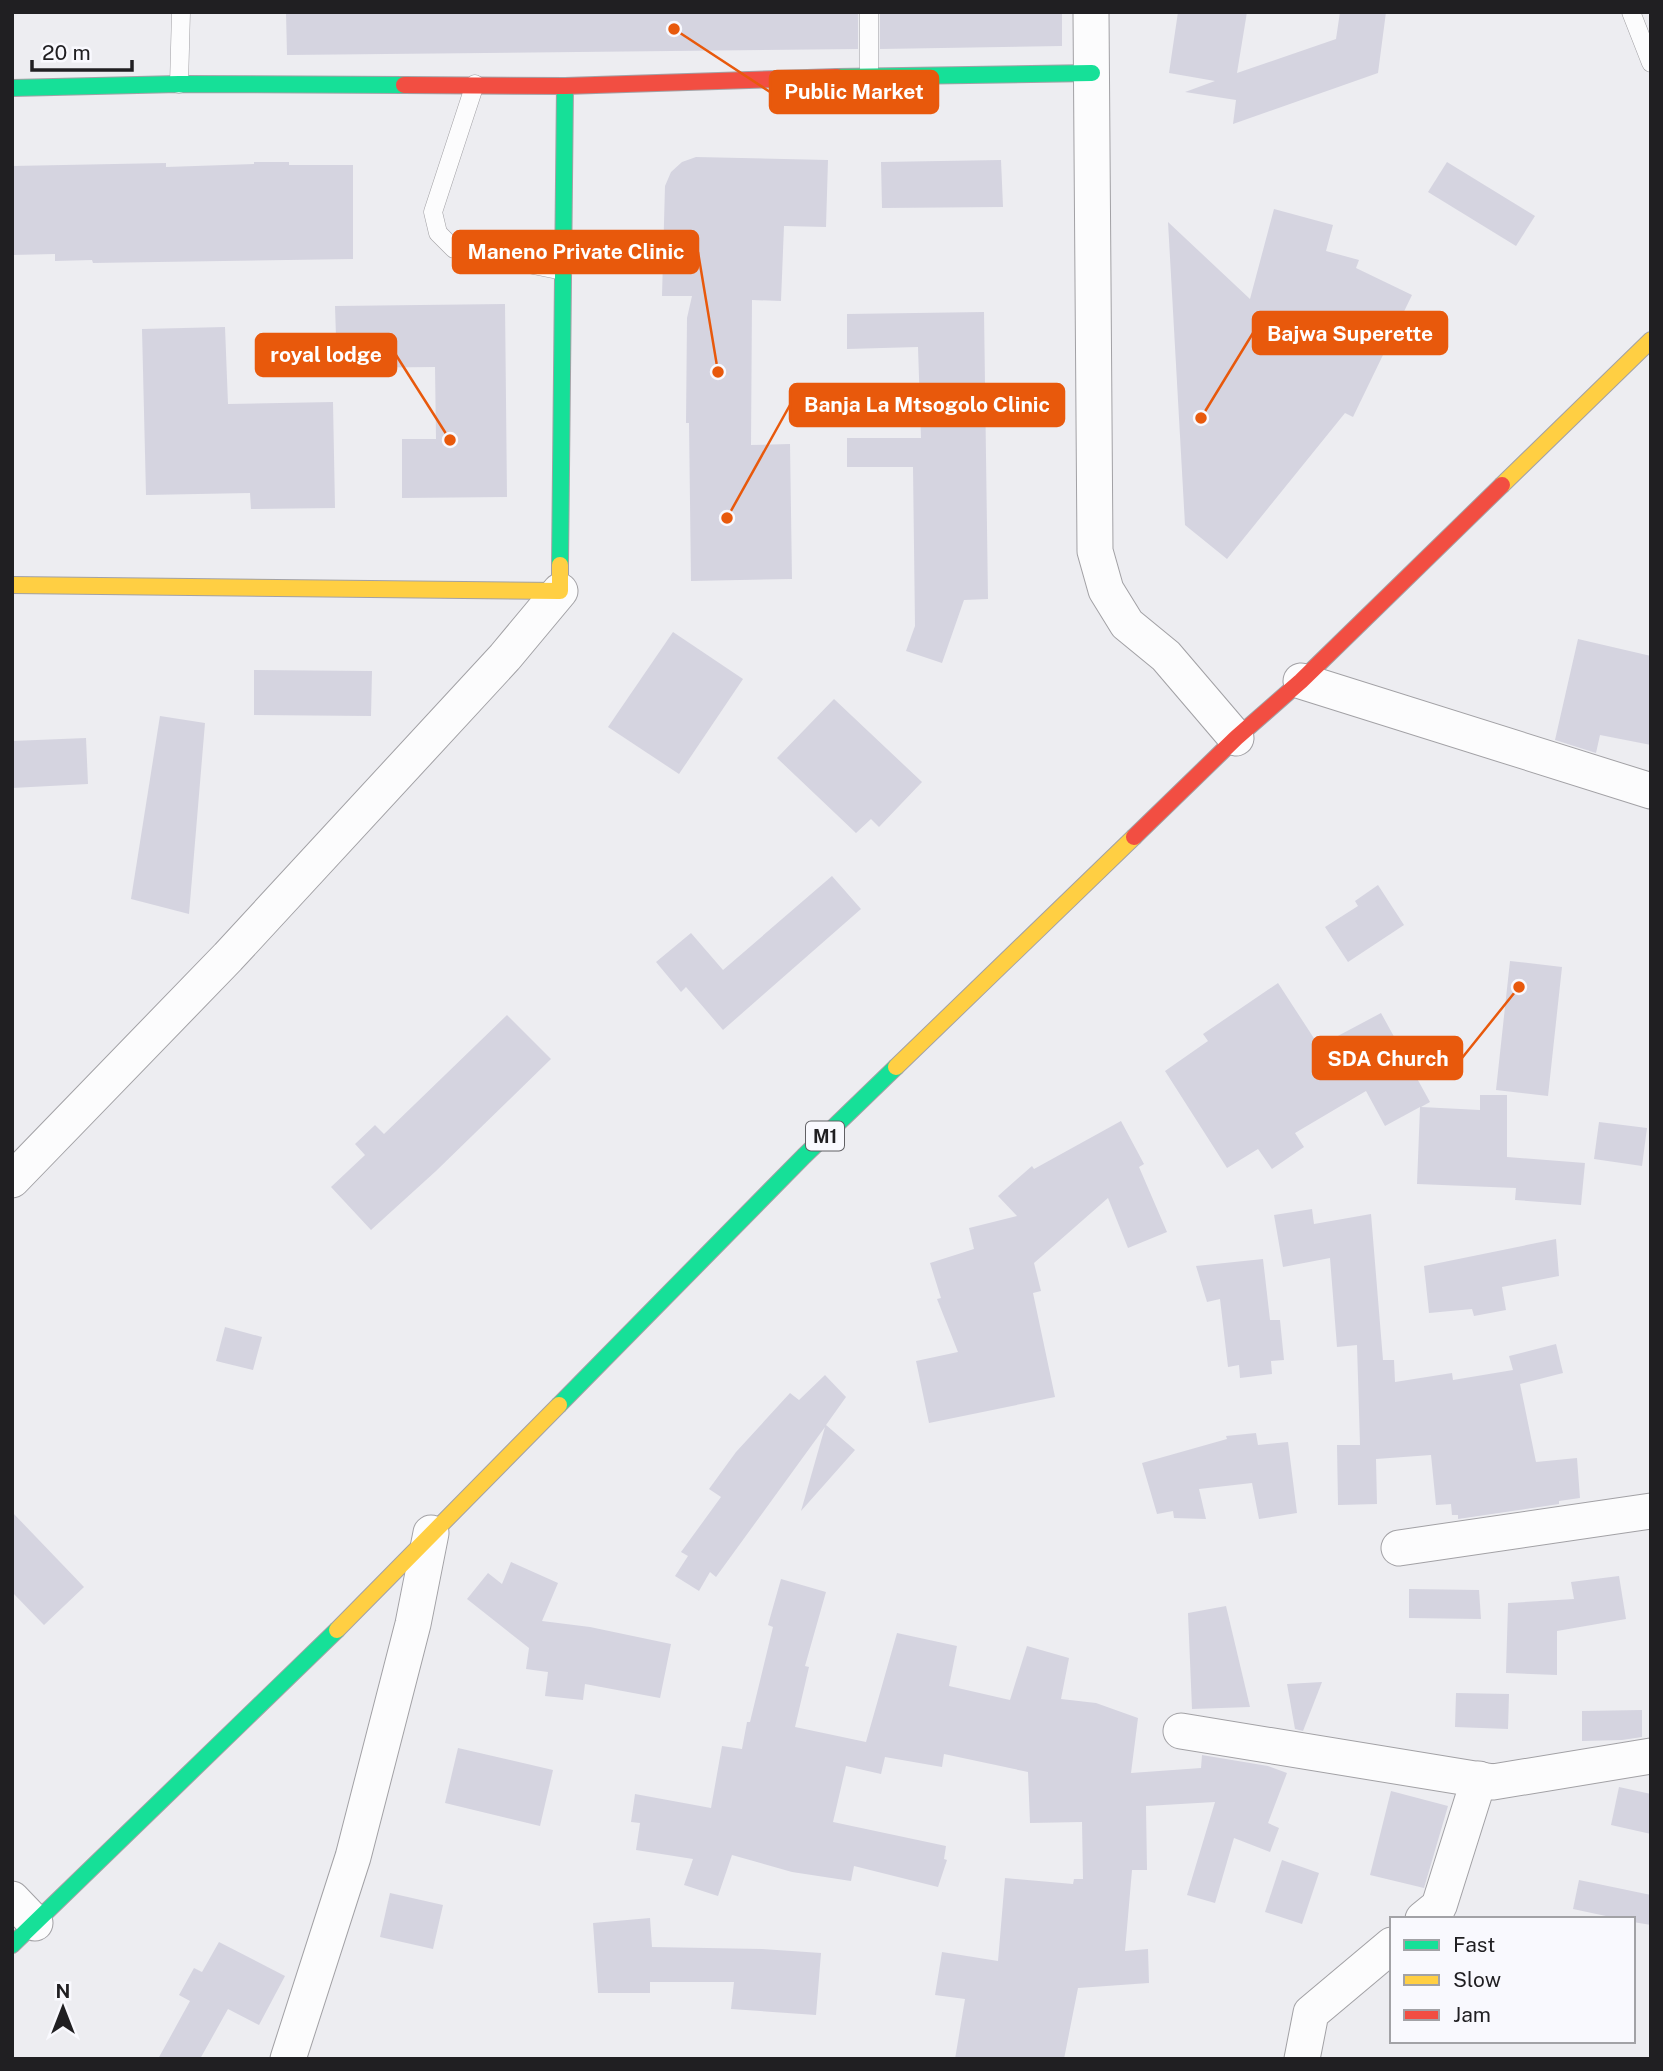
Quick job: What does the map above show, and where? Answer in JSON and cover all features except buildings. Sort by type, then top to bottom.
[{"type":"main road","points":[[12,88],[179,84],[565,86],[869,76],[1092,73]]},
{"type":"main road","points":[[12,585],[560,591],[565,86]]},
{"type":"main road","name":"M1","points":[[20,1922],[313,1655],[804,1156],[1236,738],[1301,681],[1651,340]]},
{"type":"street","points":[[1091,12],[1095,551],[1106,590],[1127,624],[1166,656],[1236,738]]},
{"type":"street","points":[[12,1180],[228,957],[505,657],[560,591]]},
{"type":"street","points":[[1301,681],[1651,790]]},
{"type":"street","points":[[1399,1548],[1651,1511]]},
{"type":"street","points":[[288,2059],[353,1857],[413,1624],[431,1533]]},
{"type":"street","points":[[1181,1731],[1493,1782],[1651,1756]]},
{"type":"street","points":[[1425,1917],[1439,1906],[1479,1779]]},
{"type":"street","points":[[1302,2059],[1311,2013],[1390,1947]]},
{"type":"lane","points":[[179,84],[181,12]]},
{"type":"lane","points":[[869,12],[869,76]]},
{"type":"lane","points":[[1631,12],[1651,63]]},
{"type":"lane","points":[[475,84],[433,212],[438,233],[454,249],[563,271]]},
{"type":"traffic: fast","points":[[837,77],[1092,73]]},
{"type":"traffic: fast","points":[[12,88],[179,84],[404,85]]},
{"type":"traffic: fast","points":[[560,565],[565,86]]},
{"type":"traffic: fast","points":[[559,1405],[804,1156],[896,1067]]},
{"type":"traffic: fast","points":[[12,1945],[337,1630]]},
{"type":"traffic: slow","points":[[1502,485],[1651,340]]},
{"type":"traffic: slow","points":[[12,585],[560,591],[560,565]]},
{"type":"traffic: slow","points":[[896,1067],[1134,837]]},
{"type":"traffic: slow","points":[[337,1630],[559,1405]]},
{"type":"traffic: jam","points":[[404,85],[565,86],[837,77]]},
{"type":"traffic: jam","points":[[1134,837],[1236,738],[1301,681],[1502,485]]},
{"type":"place","name":"Public Market","points":[[674,29]]},
{"type":"place","name":"Maneno Private Clinic","points":[[718,372]]},
{"type":"place","name":"Bajwa Superette","points":[[1201,418]]},
{"type":"place","name":"royal lodge","points":[[450,440]]},
{"type":"place","name":"Banja La Mtsogolo Clinic","points":[[727,518]]},
{"type":"place","name":"SDA Church","points":[[1519,987]]}]
